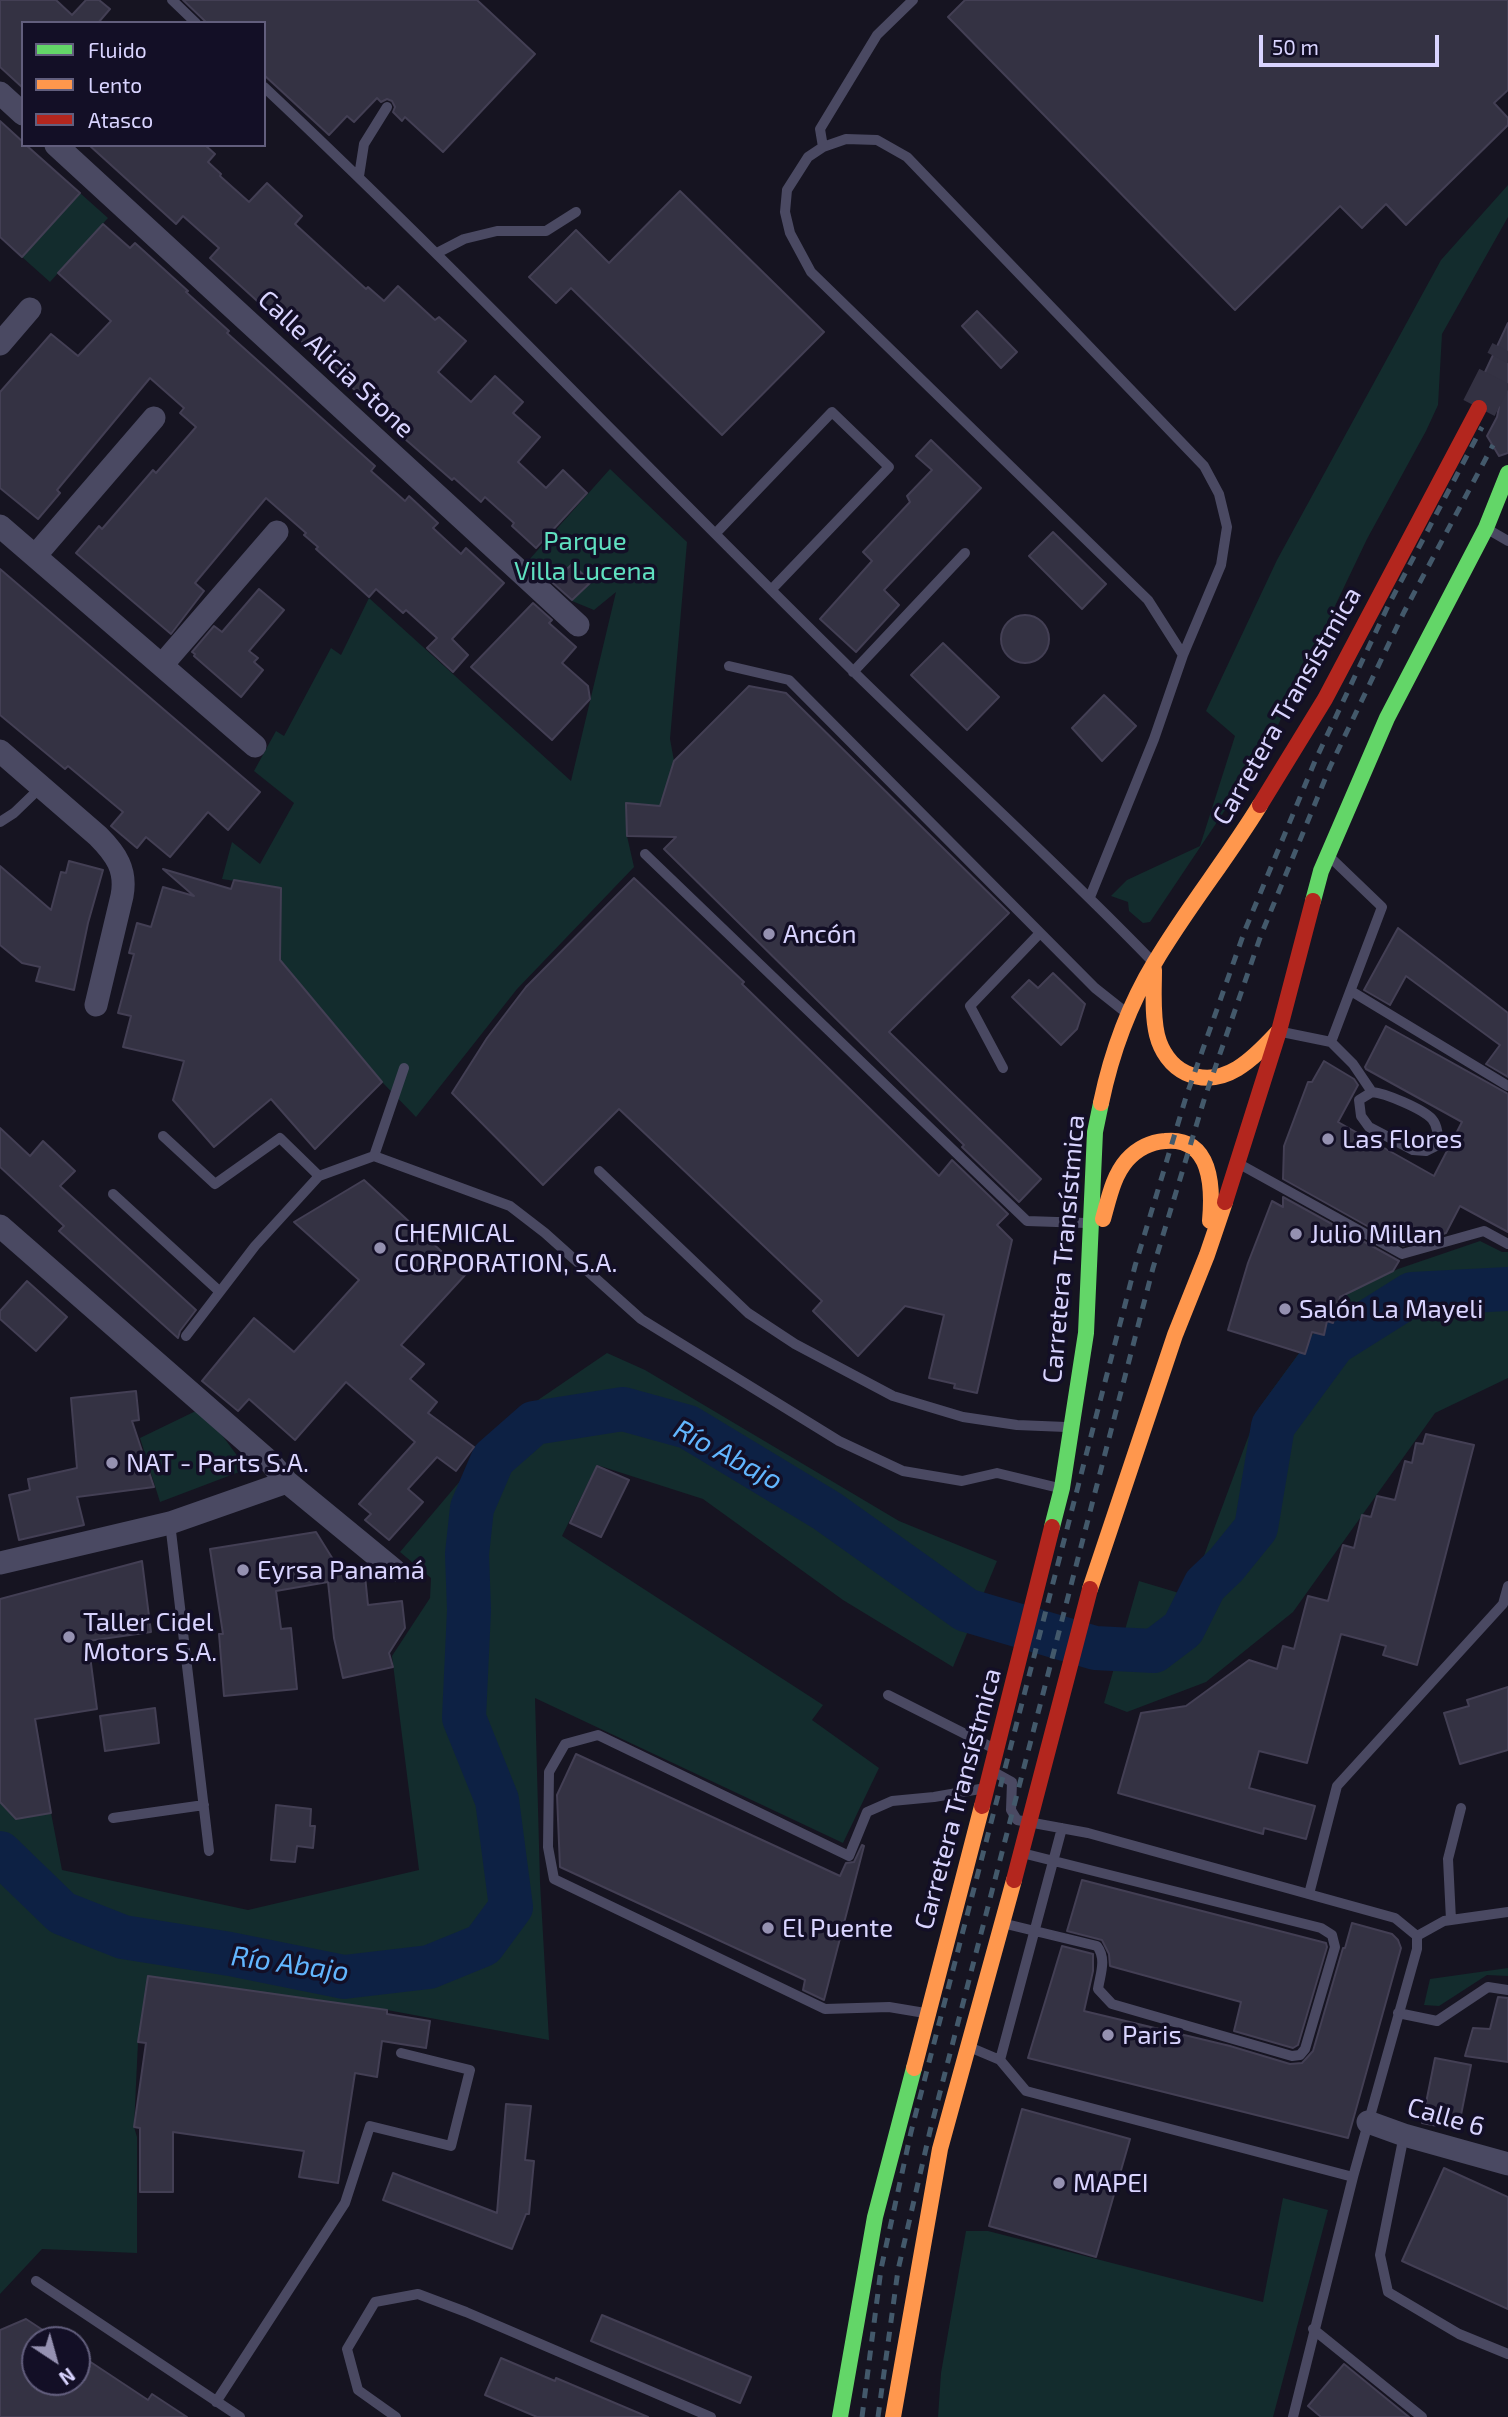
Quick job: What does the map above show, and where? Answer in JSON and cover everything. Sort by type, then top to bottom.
[{"type":"main road","name":"Carretera Transístmica","points":[[840,2417],[875,2217],[1062,1488],[1086,1333],[1095,1132],[1107,1074],[1129,1014],[1154,964],[1254,815],[1325,699],[1479,408]]},
{"type":"main road","points":[[893,2417],[940,2149],[1003,1923],[1094,1574],[1175,1335],[1207,1255],[1238,1164],[1279,1031],[1321,871],[1387,718],[1486,528],[1508,473]]},
{"type":"main road","points":[[1154,964],[1156,1034],[1166,1056],[1184,1072],[1211,1079],[1225,1076],[1250,1061],[1279,1031]]},
{"type":"main road","points":[[1091,1259],[1120,1168],[1139,1148],[1163,1140],[1188,1144],[1204,1159],[1211,1187],[1207,1255]]},
{"type":"street","points":[[0,93],[21,112]]},
{"type":"street","name":"Calle Alicia Stone","points":[[58,147],[578,625]]},
{"type":"street","points":[[0,344],[30,310]]},
{"type":"street","points":[[35,556],[154,418]]},
{"type":"street","points":[[0,526],[255,746]]},
{"type":"street","points":[[162,665],[277,532]]},
{"type":"street","points":[[0,751],[113,851],[122,868],[124,888],[96,1005]]},
{"type":"street","points":[[0,1226],[271,1463],[287,1482],[394,1570]]},
{"type":"street","points":[[0,1563],[170,1523],[287,1482]]},
{"type":"street","name":"Calle 6","points":[[1368,2122],[1508,2164]]},
{"type":"lane","points":[[172,0],[194,21]]},
{"type":"lane","points":[[823,147],[820,129],[877,35],[912,0]]},
{"type":"lane","points":[[266,89],[437,253],[853,672],[1090,897],[1154,964]]},
{"type":"lane","points":[[359,176],[364,144],[387,107]]},
{"type":"lane","points":[[1090,897],[1154,739],[1183,654],[1221,565],[1227,527],[1219,494],[1204,466],[907,157],[877,139],[846,139],[823,147],[808,157],[787,190],[785,212],[790,233],[811,272],[1148,600],[1183,654]]},
{"type":"lane","points":[[437,253],[464,239],[497,231],[546,231],[576,212]]},
{"type":"lane","points":[[716,533],[832,412],[889,467],[772,589]]},
{"type":"lane","points":[[1486,528],[1508,541]]},
{"type":"lane","points":[[853,672],[965,553]]},
{"type":"lane","points":[[729,666],[789,680],[1095,988],[1129,1014]]},
{"type":"lane","points":[[0,822],[14,813],[41,787]]},
{"type":"lane","points":[[645,854],[1027,1221],[1092,1223]]},
{"type":"lane","points":[[1328,856],[1382,906],[1331,1042]]},
{"type":"lane","points":[[1003,1068],[970,1006],[1040,933]]},
{"type":"lane","points":[[1351,991],[1508,1086]]},
{"type":"lane","points":[[1279,1031],[1331,1042],[1353,1065],[1372,1092],[1386,1094],[1431,1118],[1437,1130],[1438,1145],[1426,1151],[1413,1150],[1369,1127],[1361,1116],[1359,1100],[1372,1092]]},
{"type":"lane","points":[[374,1156],[404,1068]]},
{"type":"lane","points":[[163,1136],[215,1184],[280,1138],[319,1176]]},
{"type":"lane","points":[[186,1336],[255,1246],[319,1176],[374,1156],[510,1206],[545,1233],[641,1319],[839,1441],[903,1471],[962,1481],[997,1473],[1062,1488]]},
{"type":"lane","points":[[1238,1164],[1402,1254],[1484,1231],[1508,1244]]},
{"type":"lane","points":[[599,1171],[748,1313],[794,1344],[892,1396],[963,1417],[1017,1425],[1073,1427]]},
{"type":"lane","points":[[113,1194],[219,1291]]},
{"type":"lane","points":[[170,1523],[209,1851]]},
{"type":"lane","points":[[1309,1894],[1336,1786],[1503,1604],[1508,1586]]},
{"type":"lane","points":[[888,1695],[997,1749]]},
{"type":"lane","points":[[927,2014],[889,2007],[825,2009],[554,1879],[548,1847],[549,1772],[565,1744],[598,1735],[849,1856],[867,1812],[892,1801],[934,1797],[987,1787]]},
{"type":"lane","points":[[991,1770],[1012,1782],[1012,1816],[1017,1821],[1062,1828],[1395,1918],[1417,1936]]},
{"type":"lane","points":[[113,1818],[204,1805]]},
{"type":"lane","points":[[1451,1920],[1448,1859],[1461,1808]]},
{"type":"lane","points":[[1000,2060],[1062,1828]]},
{"type":"lane","points":[[1003,1923],[1097,1946],[1102,1953],[1103,1962],[1098,1989],[1112,2004],[1292,2056],[1300,2055],[1305,2049],[1335,1947],[1332,1935],[1321,1928],[1021,1853]]},
{"type":"lane","points":[[1417,1936],[1444,1921],[1508,1912]]},
{"type":"lane","points":[[1293,2417],[1353,2177],[1417,1948],[1417,1936]]},
{"type":"lane","points":[[1398,2013],[1437,2021],[1489,1987],[1508,1990]]},
{"type":"lane","points":[[968,2047],[1000,2060],[1026,2091],[1353,2177]]},
{"type":"lane","points":[[216,2402],[345,2203],[370,2126],[451,2146],[470,2070],[401,2053]]},
{"type":"lane","points":[[1404,2134],[1380,2255],[1388,2292],[1459,2334],[1508,2354]]},
{"type":"lane","points":[[36,2281],[240,2417]]},
{"type":"lane","points":[[396,2417],[358,2390],[347,2349],[375,2302],[418,2294],[711,2417]]},
{"type":"lane","points":[[1313,2329],[1422,2417]]},
{"type":"green space","points":[[1508,185],[1508,217],[1442,334],[1438,405],[1426,431],[1367,539],[1268,746],[1150,922],[1143,923],[1129,911],[1128,902],[1111,896],[1127,880],[1200,846],[1235,736],[1206,711],[1277,560],[1441,260]]},
{"type":"green space","points":[[80,193],[108,218],[50,282],[22,257]]},
{"type":"green space","name":"Parque Villa Lucena","points":[[610,469],[687,542],[670,739],[674,761],[660,809],[657,806],[626,803],[627,836],[634,867],[517,989],[416,1117],[382,1082],[280,960],[281,888],[222,879],[232,842],[260,864],[294,803],[254,771],[276,731],[284,736],[331,648],[341,655],[369,598],[571,781],[616,592],[594,610],[572,601],[528,561]]},
{"type":"green space","points":[[1480,1241],[1502,1252],[1508,1252],[1508,1378],[1435,1413],[1293,1612],[1206,1682],[1127,1712],[1104,1703],[1139,1581],[1189,1596],[1259,1408],[1340,1297],[1398,1269]]},
{"type":"green space","points":[[607,1353],[645,1370],[899,1521],[997,1561],[953,1667],[843,1600],[703,1499],[597,1465],[562,1536],[823,1705],[812,1720],[879,1768],[843,1843],[535,1698],[540,1882],[549,2040],[387,2010],[148,1977],[138,2042],[134,2127],[137,2137],[137,2253],[42,2249],[0,2294],[0,1802],[16,1819],[51,1813],[62,1870],[248,1910],[419,1870],[392,1656],[430,1598],[431,1578],[400,1552],[516,1415]]},
{"type":"green space","points":[[202,1408],[247,1469],[160,1502],[140,1438]]},
{"type":"green space","points":[[1508,1968],[1508,1976],[1487,1975],[1439,2006],[1424,2005],[1430,1979]]},
{"type":"green space","points":[[1283,2198],[1328,2210],[1273,2417],[938,2417],[941,2373],[966,2231],[988,2231],[1263,2302]]},
{"type":"building","points":[[0,0],[56,0],[72,15],[86,0],[99,0],[110,9],[100,21],[21,21],[21,86],[0,67]]},
{"type":"building","points":[[183,0],[477,0],[535,54],[443,152],[405,117],[402,121],[393,112],[395,107],[392,101],[387,99],[381,102],[377,98],[354,122],[347,116],[329,135],[266,77],[266,21],[205,21]]},
{"type":"building","points":[[965,0],[1508,0],[1508,90],[1494,103],[1508,118],[1508,125],[1406,225],[1386,204],[1362,228],[1340,206],[1235,310],[948,17]]},
{"type":"building","points":[[0,121],[21,140],[21,147],[28,147],[80,193],[22,257],[0,237]]},
{"type":"building","points":[[91,147],[207,147],[215,154],[208,162],[249,202],[267,183],[302,216],[295,224],[366,289],[368,287],[384,301],[398,286],[435,320],[439,317],[466,341],[438,372],[471,402],[495,376],[523,402],[513,413],[540,437],[518,462],[546,488],[563,470],[587,493],[536,548],[512,526],[514,523],[485,497],[481,502],[389,425],[391,423],[210,258],[219,248],[183,216],[176,224]]},
{"type":"building","points":[[680,191],[824,332],[722,435],[571,288],[556,303],[529,277],[576,230],[609,263]]},
{"type":"building","points":[[103,224],[130,248],[135,243],[229,331],[227,333],[375,466],[371,471],[405,501],[409,496],[438,523],[433,528],[461,554],[466,548],[504,583],[452,639],[468,655],[453,672],[427,648],[437,638],[406,610],[403,613],[376,589],[369,597],[316,549],[318,547],[304,535],[306,533],[266,498],[195,583],[204,591],[171,634],[76,553],[99,526],[102,529],[153,470],[156,473],[196,427],[180,413],[184,408],[150,378],[57,490],[60,493],[38,519],[0,488],[0,392],[51,334],[78,356],[111,321],[58,273]]},
{"type":"building","points":[[977,311],[1017,352],[1001,368],[962,326]]},
{"type":"building","points":[[1508,323],[1508,453],[1499,456],[1487,436],[1499,407],[1496,397],[1480,388]]},
{"type":"building","points":[[931,440],[981,488],[884,590],[899,605],[856,652],[820,619],[872,561],[863,552],[910,502],[907,496],[932,470],[916,456]]},
{"type":"building","points":[[1053,532],[1106,584],[1082,609],[1029,556]]},
{"type":"building","points":[[572,564],[591,582],[572,600],[553,583]]},
{"type":"building","points":[[0,569],[260,792],[228,830],[208,812],[170,857],[146,837],[137,848],[111,826],[123,812],[68,766],[65,769],[0,715]]},
{"type":"building","points":[[259,589],[284,610],[249,651],[258,658],[254,662],[263,670],[241,697],[192,652],[214,626],[222,632]]},
{"type":"building","points":[[533,603],[552,620],[549,623],[576,647],[562,663],[588,686],[590,699],[552,740],[471,667]]},
{"type":"building","points":[[1025,615],[1042,622],[1049,639],[1042,656],[1025,663],[1008,656],[1001,639],[1008,622]]},
{"type":"building","points":[[943,643],[999,697],[967,730],[911,675]]},
{"type":"building","points":[[749,686],[786,693],[1009,913],[889,1032],[1041,1179],[1019,1202],[664,849],[676,837],[627,836],[626,803],[660,806],[674,761]]},
{"type":"building","points":[[1104,695],[1136,726],[1102,761],[1072,728]]},
{"type":"building","points":[[69,861],[103,870],[88,923],[74,990],[36,981],[40,967],[22,963],[0,945],[0,866],[51,910],[61,872],[66,873]]},
{"type":"building","points":[[163,869],[231,889],[234,880],[281,888],[280,960],[382,1082],[315,1149],[271,1099],[214,1147],[173,1100],[184,1061],[123,1047],[131,1016],[118,1013],[134,954],[129,953],[137,923],[151,927],[163,887],[194,896]]},
{"type":"building","points":[[634,878],[744,982],[742,984],[939,1176],[952,1160],[1008,1214],[997,1225],[1012,1240],[977,1393],[929,1378],[944,1315],[905,1306],[858,1356],[813,1311],[822,1301],[619,1109],[543,1185],[452,1093],[487,1038],[526,987]]},
{"type":"building","name":"Las Flores","points":[[1398,928],[1508,1013],[1508,1077],[1486,1064],[1500,1045],[1406,976],[1390,1005],[1364,990]]},
{"type":"building","points":[[1053,973],[1085,1004],[1077,1029],[1061,1045],[1012,997],[1029,980],[1038,988]]},
{"type":"building","name":"Las Flores","points":[[1386,1026],[1508,1094],[1508,1232],[1460,1206],[1446,1233],[1424,1240],[1413,1233],[1403,1246],[1283,1179],[1284,1146],[1308,1082],[1312,1082],[1324,1061],[1354,1079],[1358,1085],[1338,1122],[1434,1176],[1462,1122],[1366,1069]]},
{"type":"building","points":[[0,1128],[30,1156],[43,1141],[75,1171],[60,1186],[196,1310],[180,1331],[178,1338],[59,1231],[64,1226],[0,1167]]},
{"type":"building","points":[[364,1180],[466,1274],[401,1345],[424,1364],[410,1379],[437,1402],[428,1413],[474,1447],[456,1471],[437,1457],[408,1489],[423,1502],[389,1540],[365,1520],[371,1514],[359,1504],[415,1442],[346,1382],[295,1440],[249,1399],[238,1411],[202,1381],[254,1318],[294,1352],[359,1280],[294,1222]]},
{"type":"building","points":[[1283,1197],[1399,1261],[1393,1271],[1340,1297],[1333,1323],[1327,1321],[1324,1335],[1312,1332],[1305,1354],[1228,1330],[1248,1263],[1272,1201],[1283,1207]]},
{"type":"building","points":[[27,1281],[67,1317],[36,1351],[0,1319],[0,1311]]},
{"type":"building","name":"NAT - Parts S.A.","points":[[136,1391],[139,1420],[132,1421],[154,1487],[77,1497],[84,1525],[19,1540],[9,1495],[30,1490],[28,1479],[77,1468],[71,1398]]},
{"type":"building","points":[[1426,1434],[1474,1445],[1417,1665],[1383,1655],[1386,1646],[1341,1634],[1307,1763],[1259,1751],[1249,1788],[1315,1806],[1306,1839],[1264,1828],[1263,1834],[1118,1793],[1141,1713],[1186,1706],[1249,1660],[1277,1669],[1283,1646],[1294,1649],[1308,1596],[1328,1601],[1343,1545],[1354,1548],[1362,1515],[1371,1517],[1377,1496],[1395,1500],[1405,1461],[1412,1463],[1416,1443],[1423,1444]]},
{"type":"building","points":[[597,1466],[629,1480],[601,1537],[570,1523]]},
{"type":"building","points":[[316,1532],[339,1569],[364,1566],[368,1605],[402,1601],[405,1628],[389,1653],[393,1667],[343,1678],[334,1638],[328,1582],[276,1591],[281,1629],[291,1628],[297,1689],[224,1696],[219,1634],[223,1634],[210,1549]]},
{"type":"building","name":"Taller Cidel Motors S.A.","points":[[142,1561],[151,1632],[88,1641],[97,1709],[35,1719],[51,1813],[16,1819],[0,1802],[0,1599]]},
{"type":"building","points":[[1508,1687],[1508,1750],[1460,1764],[1444,1713],[1469,1706],[1467,1700]]},
{"type":"building","points":[[155,1708],[159,1743],[105,1751],[100,1716]]},
{"type":"building","name":"El Puente","points":[[576,1754],[840,1876],[846,1863],[854,1862],[862,1845],[864,1846],[824,2000],[803,1990],[805,1980],[560,1867],[557,1795]]},
{"type":"building","points":[[276,1805],[311,1809],[310,1826],[315,1826],[313,1848],[297,1846],[295,1862],[271,1860]]},
{"type":"building","name":"Paris","points":[[1082,1880],[1326,1943],[1298,2045],[1293,2048],[1234,2031],[1241,2002],[1110,1966],[1109,1954],[1102,1940],[1067,1931]]},
{"type":"building","name":"Paris","points":[[1352,1923],[1392,1934],[1401,1948],[1348,2138],[1028,2058],[1062,1946],[1093,1954],[1093,1971],[1084,2011],[1230,2046],[1290,2064],[1302,2063],[1313,2051]]},
{"type":"building","points":[[148,1976],[387,2010],[387,2014],[430,2021],[426,2048],[382,2041],[377,2077],[355,2073],[338,2183],[299,2177],[304,2151],[173,2132],[173,2192],[140,2192],[140,2128],[134,2127],[146,2043],[138,2042]]},
{"type":"building","points":[[1498,1997],[1508,1998],[1508,2062],[1465,2056],[1473,2028],[1490,2029]]},
{"type":"building","points":[[1435,2058],[1471,2065],[1458,2130],[1422,2123]]},
{"type":"building","points":[[506,2104],[531,2106],[525,2160],[534,2161],[529,2214],[526,2214],[512,2249],[383,2200],[393,2173],[497,2213]]},
{"type":"building","name":"MAPEI","points":[[1022,2109],[1130,2139],[1096,2257],[989,2226]]},
{"type":"building","points":[[1444,2168],[1508,2197],[1508,2309],[1402,2261]]},
{"type":"building","points":[[602,2315],[751,2377],[740,2403],[591,2341]]},
{"type":"building","points":[[26,2319],[37,2326],[21,2326],[21,2396],[91,2396],[91,2362],[148,2400],[152,2394],[187,2417],[0,2417],[0,2330]]},
{"type":"building","points":[[501,2358],[648,2417],[537,2417],[485,2395]]},
{"type":"building","points":[[1344,2364],[1409,2417],[1321,2417],[1308,2406]]},
{"type":"waterway","name":"Río Abajo","points":[[0,1853],[62,1913],[123,1937],[230,1954],[344,1977],[429,1967],[483,1945],[511,1907],[497,1800],[464,1718],[469,1610],[467,1554],[472,1508],[493,1459],[534,1423],[623,1409],[688,1427],[827,1511],[966,1610],[1095,1648],[1154,1651],[1183,1629],[1205,1585],[1226,1565],[1256,1528],[1273,1426],[1334,1343],[1412,1294],[1508,1289]]},
{"type":"tunnel","points":[[1479,408],[1508,351]]},
{"type":"railway","points":[[862,2417],[881,2269],[911,2132],[1135,1266],[1186,1097],[1245,930],[1315,761],[1388,606],[1482,427]]},
{"type":"railway","points":[[878,2417],[898,2270],[930,2131],[1153,1268],[1204,1100],[1261,935],[1330,767],[1404,612],[1493,445]]},
{"type":"traffic: fast","points":[[1313,901],[1321,871],[1387,718],[1486,528],[1508,473]]},
{"type":"traffic: fast","points":[[1052,1527],[1062,1488],[1086,1333],[1095,1132],[1101,1103]]},
{"type":"traffic: fast","points":[[840,2417],[875,2217],[914,2068]]},
{"type":"traffic: slow","points":[[1101,1103],[1122,1031],[1146,978],[1180,922],[1260,805]]},
{"type":"traffic: slow","points":[[1154,970],[1155,1027],[1159,1041],[1171,1062],[1186,1073],[1213,1077],[1237,1069],[1259,1052],[1278,1032]]},
{"type":"traffic: slow","points":[[1103,1219],[1122,1166],[1144,1147],[1165,1141],[1181,1142],[1201,1155],[1211,1194],[1210,1221]]},
{"type":"traffic: slow","points":[[1090,1589],[1175,1335],[1225,1202]]},
{"type":"traffic: slow","points":[[914,2068],[982,1806]]},
{"type":"traffic: slow","points":[[893,2417],[940,2149],[1014,1880]]},
{"type":"traffic: jam","points":[[1260,805],[1325,699],[1479,408]]},
{"type":"traffic: jam","points":[[1225,1202],[1279,1031],[1313,901]]},
{"type":"traffic: jam","points":[[982,1806],[1052,1527]]},
{"type":"traffic: jam","points":[[1014,1880],[1090,1589]]},
{"type":"place","name":"Ancón","points":[[769,934]]},
{"type":"place","name":"Las Flores","points":[[1328,1139]]},
{"type":"place","name":"Julio Millan","points":[[1296,1234]]},
{"type":"place","name":"CHEMICAL CORPORATION, S.A.","points":[[380,1248]]},
{"type":"place","name":"Salón La Mayeli","points":[[1285,1309]]},
{"type":"place","name":"NAT - Parts S.A.","points":[[112,1463]]},
{"type":"place","name":"Eyrsa Panamá","points":[[243,1570]]},
{"type":"place","name":"Taller Cidel Motors S.A.","points":[[69,1637]]},
{"type":"place","name":"El Puente","points":[[768,1928]]},
{"type":"place","name":"Paris","points":[[1108,2035]]},
{"type":"place","name":"MAPEI","points":[[1059,2183]]}]
